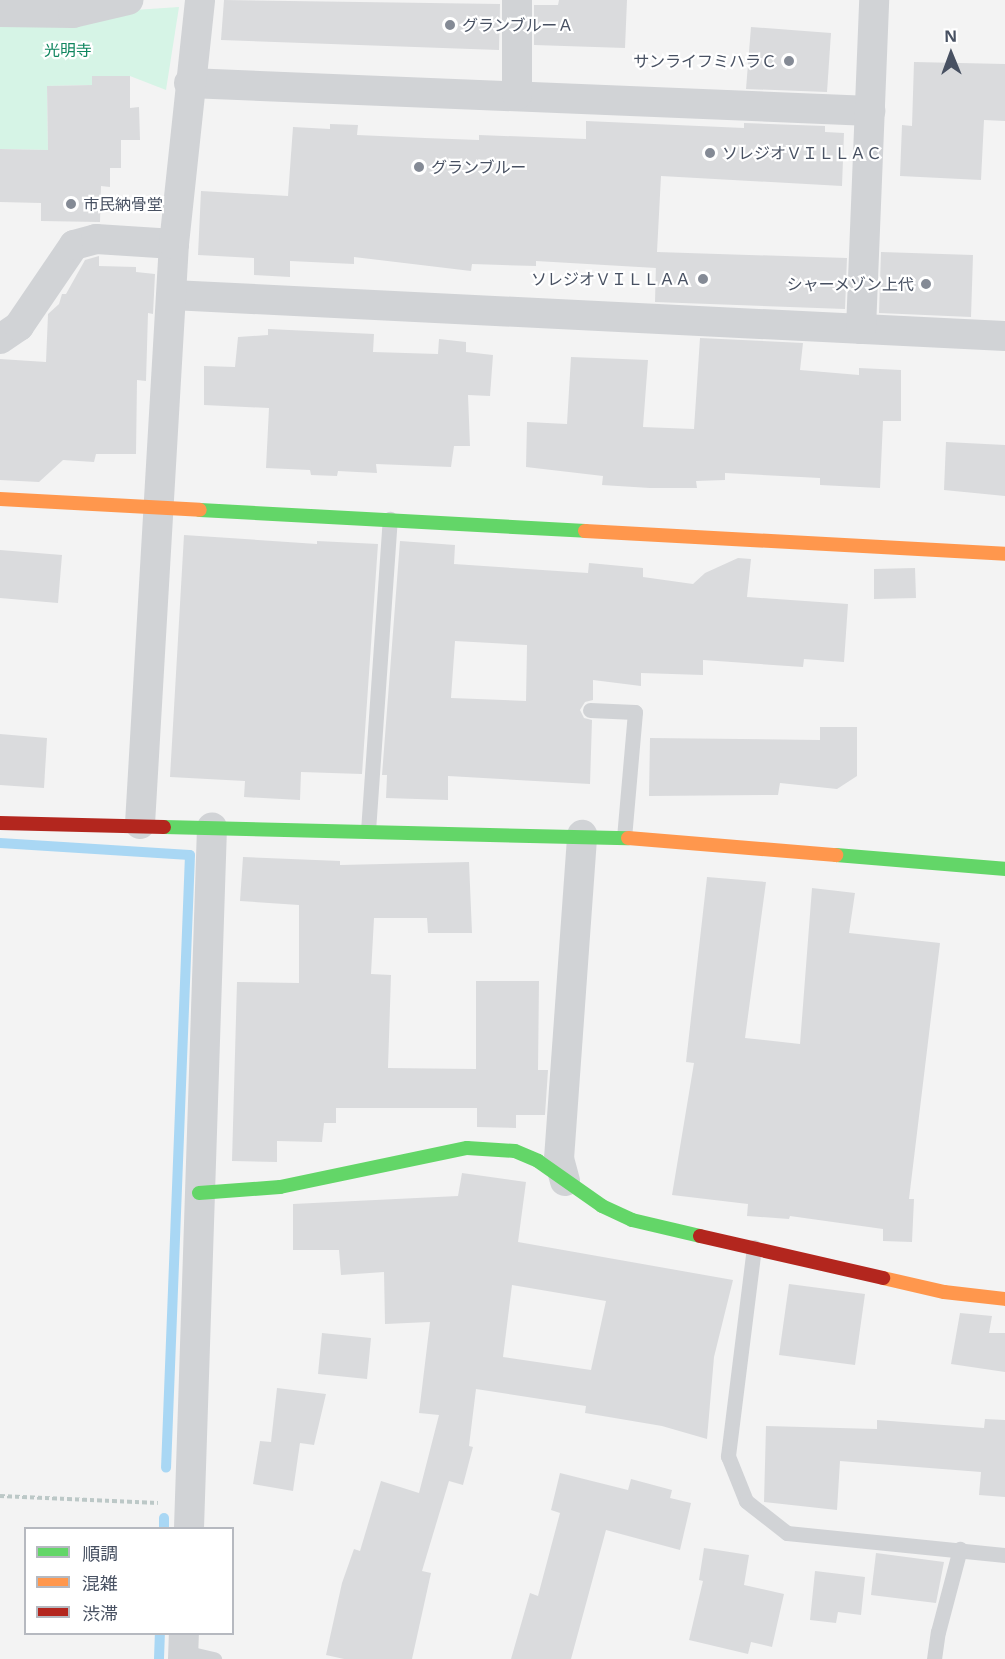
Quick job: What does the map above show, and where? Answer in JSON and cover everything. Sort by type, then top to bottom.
[{"type":"street","points":[[0,12],[73,13],[128,0]]},
{"type":"street","points":[[140,824],[174,244],[189,83],[200,0]]},
{"type":"street","points":[[516,95],[517,0]]},
{"type":"street","points":[[861,329],[874,0]]},
{"type":"street","points":[[189,83],[870,111]]},
{"type":"street","points":[[0,339],[19,326],[74,245],[96,239],[174,244]]},
{"type":"street","points":[[172,295],[1005,336]]},
{"type":"street","points":[[0,499],[1005,554]]},
{"type":"street","points":[[0,823],[140,824],[582,835],[1005,869]]},
{"type":"street","points":[[190,1517],[212,827]]},
{"type":"street","points":[[565,1181],[559,1159],[582,835]]},
{"type":"street","points":[[199,1193],[280,1187],[467,1148],[515,1151],[538,1161],[602,1206],[633,1220],[944,1292],[1005,1299]]},
{"type":"lane","points":[[368,831],[390,519]]},
{"type":"lane","points":[[590,710],[635,712],[624,837]]},
{"type":"lane","points":[[754,1247],[728,1456],[746,1501],[787,1533],[1005,1555]]},
{"type":"lane","points":[[934,1659],[938,1632],[960,1549]]},
{"type":"lane","points":[[184,1648],[214,1659]]},
{"type":"path","points":[[0,1496],[190,1517]]},
{"type":"green space","name":"光明寺","points":[[179,7],[166,90],[130,76],[92,76],[92,85],[47,86],[48,150],[0,149],[0,19]]},
{"type":"building","points":[[224,0],[500,4],[499,50],[221,40]]},
{"type":"building","points":[[559,0],[627,0],[625,48],[534,45],[534,5],[558,5]]},
{"type":"building","name":"サンライフミハラＣ","points":[[751,27],[831,33],[827,92],[746,89]]},
{"type":"building","points":[[914,62],[1005,64],[1005,121],[984,120],[981,180],[900,176],[902,125],[912,126]]},
{"type":"building","points":[[92,76],[130,76],[130,108],[139,107],[140,140],[121,140],[121,168],[110,168],[110,187],[101,186],[100,222],[41,221],[41,203],[0,202],[0,149],[48,150],[47,86],[92,85]]},
{"type":"building","points":[[586,121],[744,128],[744,123],[825,126],[825,132],[844,133],[842,186],[661,176],[657,252],[847,258],[845,309],[655,302],[656,268],[536,261],[536,266],[472,264],[471,271],[354,257],[354,264],[290,261],[290,277],[254,275],[254,258],[198,255],[201,191],[288,196],[293,127],[330,129],[330,124],[358,125],[357,135],[425,138],[479,140],[479,135],[586,139]]},
{"type":"building","name":"シャーメゾン上代","points":[[881,252],[973,255],[971,317],[879,313]]},
{"type":"building","points":[[99,256],[99,266],[136,267],[136,272],[155,274],[153,314],[148,313],[146,381],[137,380],[136,454],[96,454],[94,462],[63,460],[39,482],[0,480],[0,359],[46,362],[48,314],[59,304],[62,294],[66,294],[85,260]]},
{"type":"building","points":[[268,329],[374,334],[373,352],[438,354],[439,339],[466,342],[466,352],[493,355],[490,396],[468,395],[470,446],[454,446],[451,467],[376,464],[377,473],[338,471],[337,476],[311,475],[310,470],[266,468],[269,408],[204,405],[204,366],[235,367],[238,337],[268,335]]},
{"type":"building","points":[[700,338],[803,343],[800,370],[859,375],[859,368],[901,370],[901,421],[883,421],[880,488],[820,485],[820,478],[725,473],[725,480],[696,481],[697,488],[650,488],[602,485],[603,476],[526,467],[527,422],[567,424],[571,357],[648,360],[643,427],[694,429]]},
{"type":"building","points":[[946,442],[1005,445],[1005,496],[944,490]]},
{"type":"building","points":[[184,535],[317,544],[317,541],[378,544],[362,774],[301,772],[300,800],[244,797],[245,781],[170,777]]},
{"type":"building","points":[[400,541],[455,545],[454,564],[588,573],[589,563],[643,568],[643,577],[693,584],[705,573],[738,558],[751,559],[747,597],[848,604],[844,662],[804,659],[803,667],[703,660],[703,675],[641,673],[641,686],[593,680],[593,700],[585,702],[580,710],[584,718],[592,720],[590,784],[448,776],[448,800],[386,798],[387,775],[382,775]],"holes":[[[455,641],[527,645],[526,701],[451,698]]]},
{"type":"building","points":[[0,550],[62,555],[58,603],[0,598]]},
{"type":"building","points":[[915,568],[916,598],[874,599],[874,569]]},
{"type":"building","points":[[820,727],[857,727],[857,776],[837,789],[780,783],[778,795],[649,796],[650,738],[820,740]]},
{"type":"building","points":[[0,734],[47,738],[44,788],[0,785]]},
{"type":"building","points":[[243,857],[340,861],[340,865],[469,862],[472,933],[428,933],[427,918],[374,918],[371,974],[391,975],[388,1068],[476,1069],[476,981],[539,981],[538,1070],[548,1070],[545,1115],[516,1115],[516,1128],[477,1127],[477,1108],[336,1108],[336,1123],[324,1123],[322,1142],[277,1141],[277,1162],[232,1161],[237,982],[299,983],[299,905],[240,901]]},
{"type":"building","points":[[707,877],[766,882],[745,1038],[800,1044],[812,888],[855,893],[849,933],[940,943],[909,1199],[914,1199],[912,1242],[883,1241],[883,1229],[790,1216],[789,1219],[747,1216],[748,1204],[672,1195],[694,1063],[686,1062]]},
{"type":"building","points":[[462,1173],[526,1182],[518,1242],[733,1280],[714,1357],[707,1439],[662,1426],[585,1413],[586,1406],[476,1389],[469,1446],[473,1447],[463,1485],[449,1481],[422,1571],[431,1573],[412,1659],[344,1659],[326,1655],[342,1583],[354,1549],[360,1551],[381,1481],[419,1493],[439,1415],[419,1413],[430,1322],[385,1324],[384,1272],[341,1275],[339,1250],[293,1250],[293,1204],[458,1196]],"holes":[[[512,1285],[606,1301],[591,1370],[503,1357]]]},
{"type":"building","points":[[789,1284],[865,1294],[855,1365],[779,1355]]},
{"type":"building","points":[[960,1313],[992,1316],[989,1333],[1005,1333],[1005,1372],[951,1364]]},
{"type":"building","points":[[322,1333],[371,1338],[367,1379],[318,1374]]},
{"type":"building","points":[[277,1388],[326,1394],[314,1445],[300,1443],[293,1491],[253,1484],[260,1441],[271,1442]]},
{"type":"building","points":[[985,1419],[1005,1420],[1005,1497],[979,1495],[981,1472],[840,1461],[837,1510],[764,1502],[766,1426],[877,1429],[877,1420],[984,1428]]},
{"type":"building","points":[[560,1473],[628,1490],[631,1479],[672,1490],[670,1498],[691,1503],[680,1550],[606,1530],[571,1659],[511,1659],[530,1593],[538,1596],[560,1513],[551,1510]]},
{"type":"building","points":[[704,1548],[749,1555],[744,1585],[784,1594],[772,1647],[751,1642],[748,1654],[689,1640],[703,1581],[699,1580]]},
{"type":"building","points":[[876,1553],[944,1562],[936,1603],[871,1595]]},
{"type":"building","points":[[815,1571],[865,1577],[861,1615],[838,1612],[836,1623],[810,1620]]},
{"type":"waterway","points":[[0,843],[190,855],[166,1468]]},
{"type":"waterway","points":[[164,1518],[164,1527]]},
{"type":"waterway","points":[[159,1659],[160,1635]]},
{"type":"traffic: fast","points":[[200,510],[585,531]]},
{"type":"traffic: fast","points":[[164,827],[628,838]]},
{"type":"traffic: fast","points":[[836,855],[1005,869]]},
{"type":"traffic: fast","points":[[199,1193],[280,1187],[467,1148],[515,1151],[538,1161],[602,1206],[632,1220],[700,1236]]},
{"type":"traffic: slow","points":[[0,499],[200,510]]},
{"type":"traffic: slow","points":[[585,531],[1005,554]]},
{"type":"traffic: slow","points":[[628,838],[836,855]]},
{"type":"traffic: slow","points":[[883,1278],[944,1292],[1005,1299]]},
{"type":"traffic: jam","points":[[0,823],[164,827]]},
{"type":"traffic: jam","points":[[700,1236],[883,1278]]},
{"type":"place","name":"グランブルーＡ","points":[[450,25]]},
{"type":"place","name":"サンライフミハラＣ","points":[[789,61]]},
{"type":"place","name":"ソレジオＶＩＬＬＡＣ","points":[[710,153]]},
{"type":"place","name":"グランブルー","points":[[419,167]]},
{"type":"place","name":"市民納骨堂","points":[[71,204]]},
{"type":"place","name":"ソレジオＶＩＬＬＡＡ","points":[[703,279]]},
{"type":"place","name":"シャーメゾン上代","points":[[926,284]]}]
